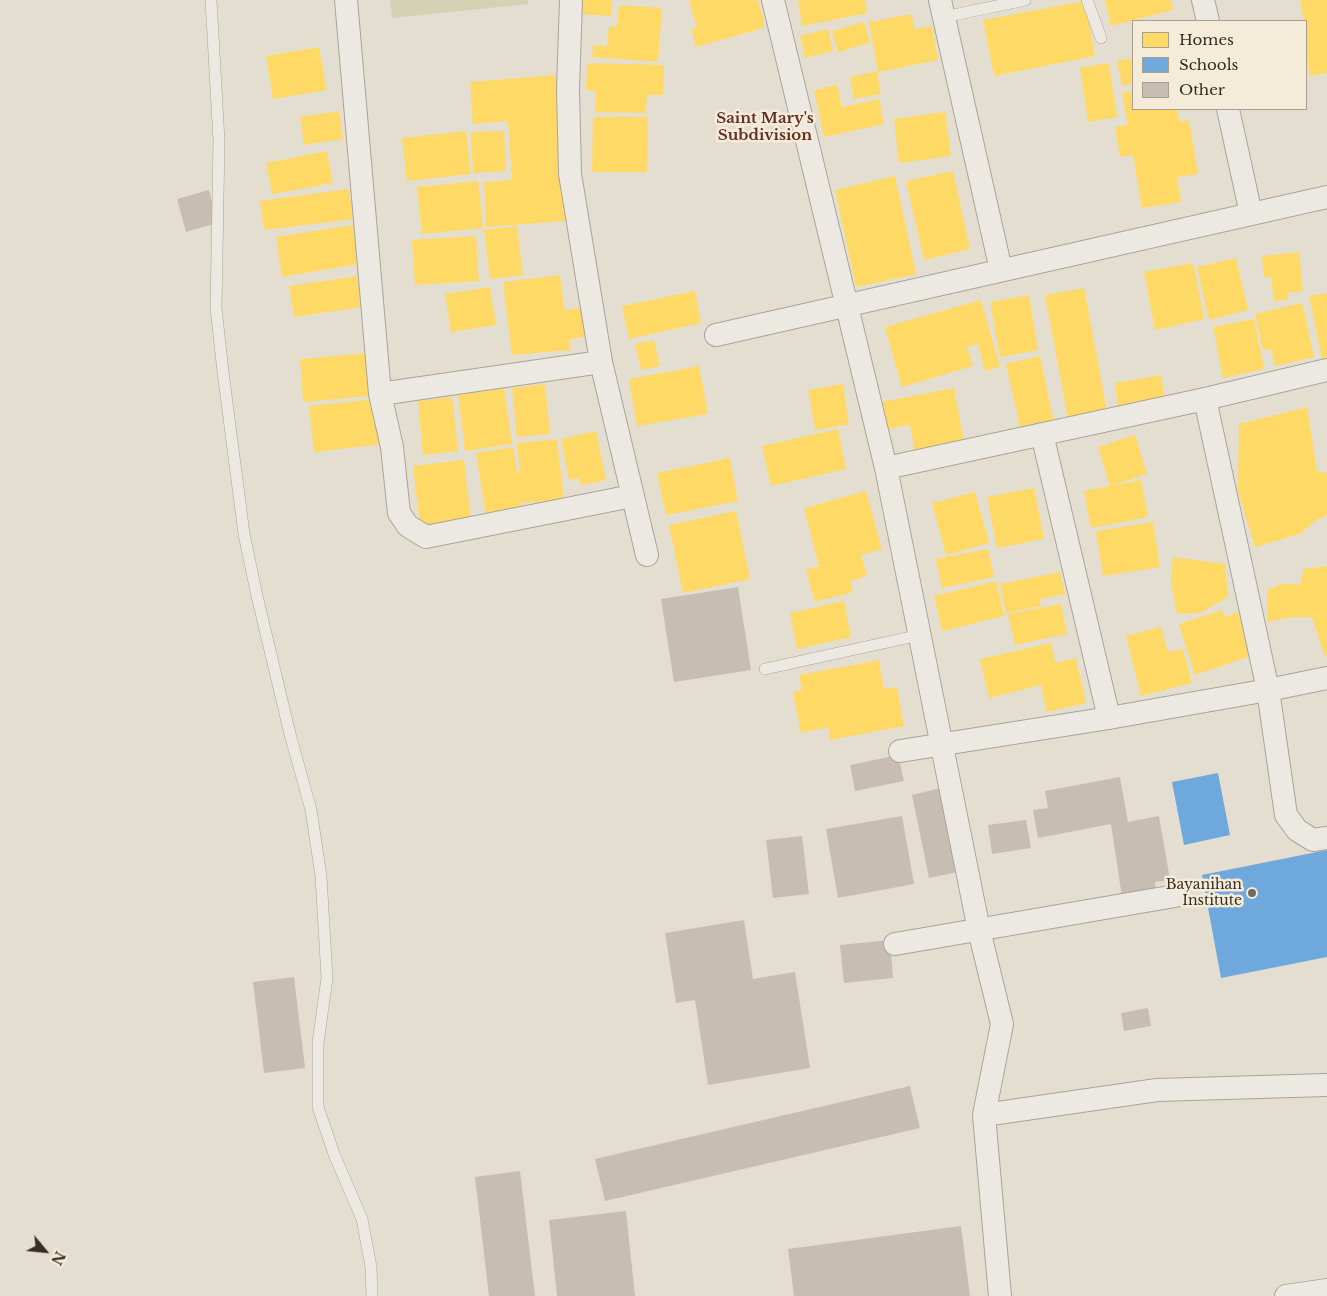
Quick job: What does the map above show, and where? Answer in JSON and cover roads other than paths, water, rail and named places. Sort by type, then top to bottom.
[{"type":"street","points":[[346,0],[380,394],[392,447],[399,513],[408,526],[426,537],[632,496]]},
{"type":"street","points":[[571,0],[568,89],[570,174],[601,362],[647,555]]},
{"type":"street","points":[[773,0],[886,468],[979,930],[1002,1024],[984,1115],[1000,1296]]},
{"type":"street","points":[[1203,0],[1208,20]]},
{"type":"street","points":[[942,9],[1001,270]]},
{"type":"street","points":[[1228,110],[1251,214]]},
{"type":"street","points":[[716,335],[1327,197]]},
{"type":"street","points":[[380,394],[601,362]]},
{"type":"street","points":[[886,468],[1205,399],[1327,370]]},
{"type":"street","points":[[1205,399],[1268,690],[1286,815],[1297,830],[1313,840],[1327,838]]},
{"type":"street","points":[[1042,434],[1110,718]]},
{"type":"street","points":[[900,751],[1110,718],[1327,678]]},
{"type":"street","points":[[895,944],[1175,896]]},
{"type":"street","points":[[984,1115],[1157,1090],[1327,1085]]},
{"type":"street","points":[[1286,1296],[1327,1290]]},
{"type":"lane","points":[[212,0],[219,141],[216,308],[223,372],[246,543],[290,734],[311,810],[321,876],[327,978],[318,1044],[318,1107],[334,1154],[362,1218],[371,1267],[372,1296]]},
{"type":"lane","points":[[942,9],[1025,0]]},
{"type":"lane","points":[[1087,0],[1101,38]]},
{"type":"lane","points":[[765,669],[920,635]]},
{"type":"place","name":"Bayanihan Institute","points":[[1252,893]]},
{"type":"district","name":"Saint Mary's Subdivision","points":[[765,128]]}]
